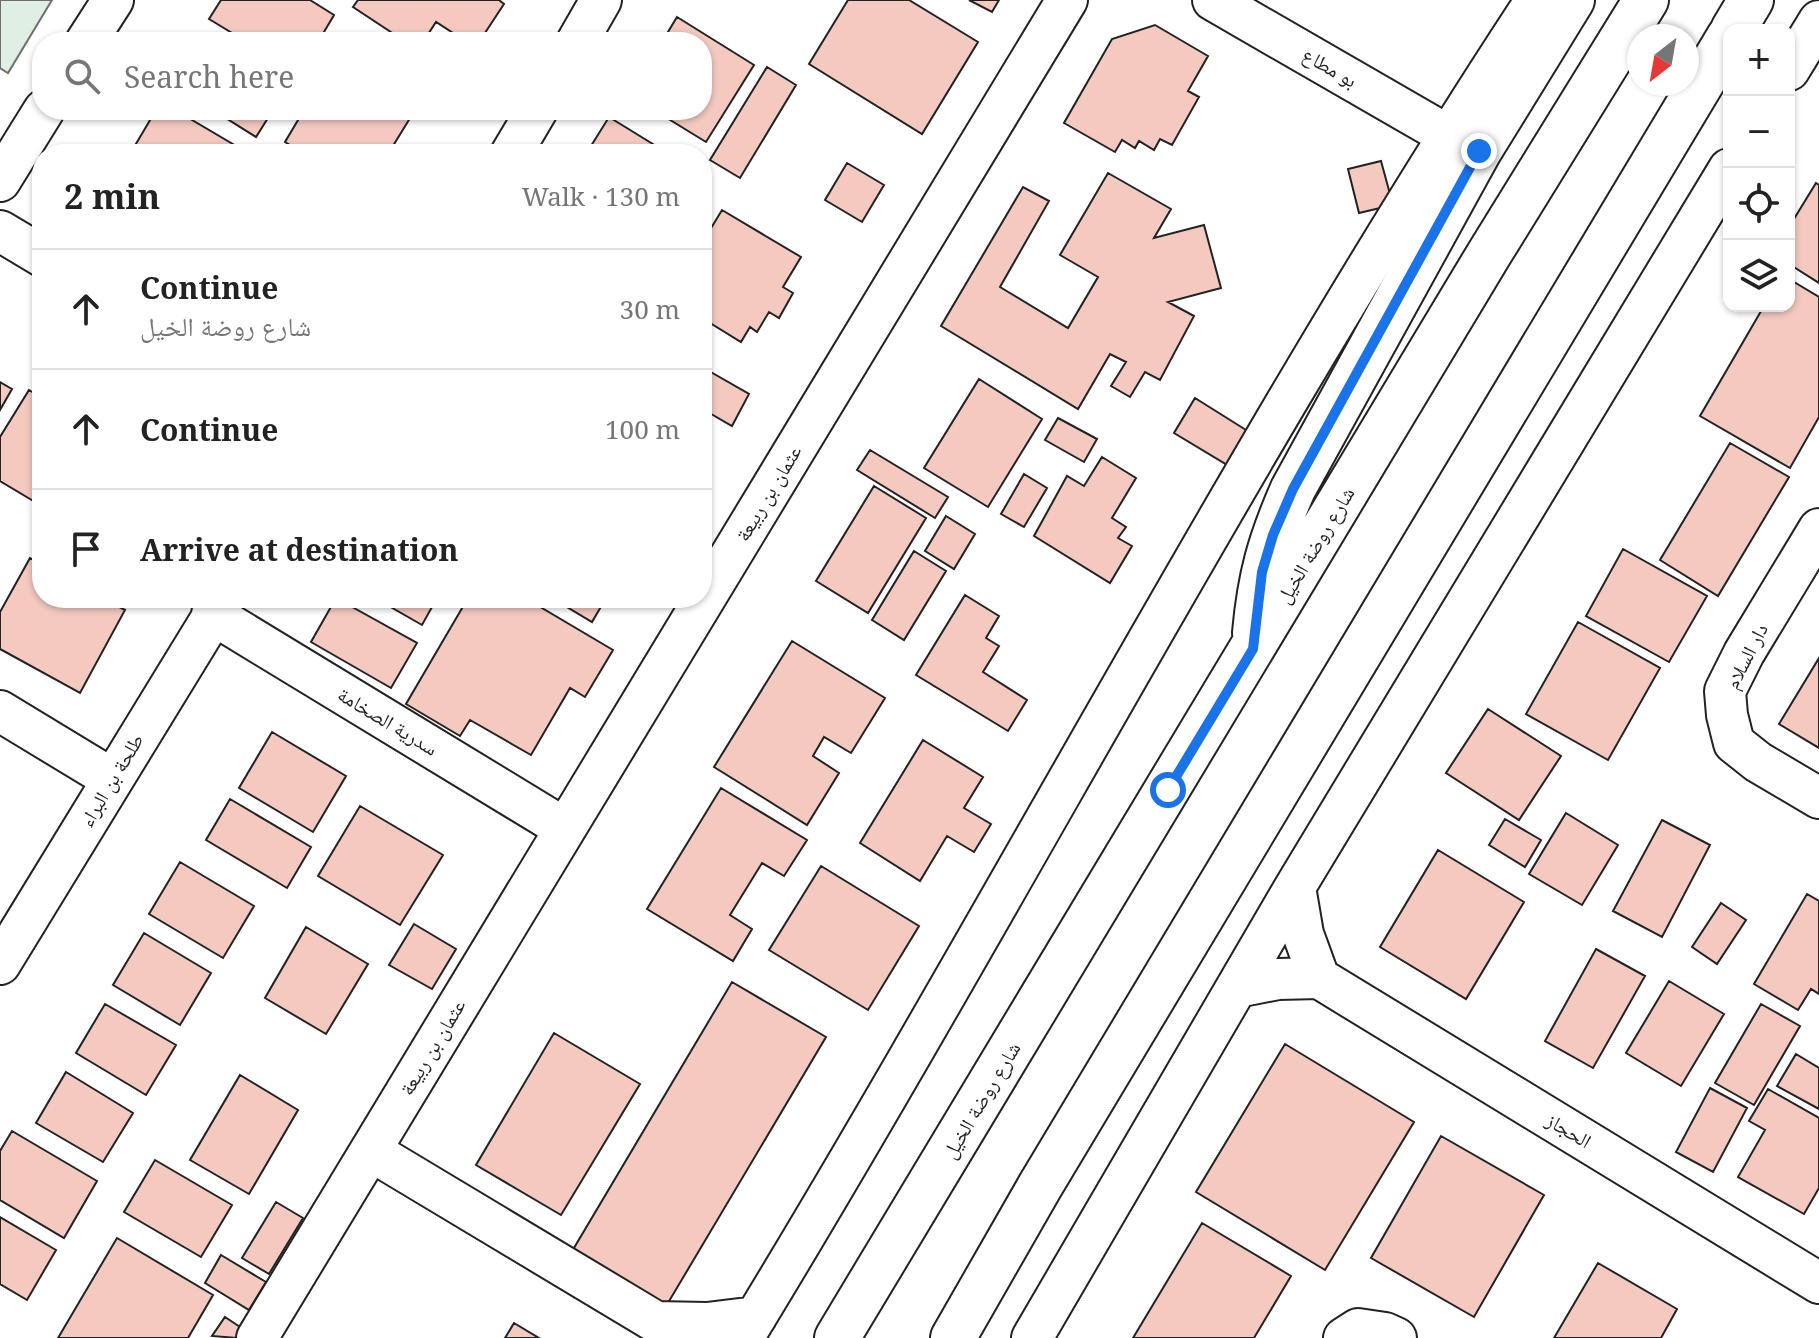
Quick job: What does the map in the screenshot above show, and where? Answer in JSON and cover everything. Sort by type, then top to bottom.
[{"type":"main road","points":[[1253,649],[1262,572],[1273,535],[1293,489],[1471,164],[1572,0]]},
{"type":"main road","name":"شارع روضة الخيل","points":[[837,1338],[1489,254],[1646,0]]},
{"type":"main road","points":[[1737,24],[1751,0]]},
{"type":"main road","points":[[953,1338],[1040,1186],[1723,47]]},
{"type":"street","points":[[92,32],[113,0]]},
{"type":"street","points":[[583,32],[601,0]]},
{"type":"street","name":"عثمان بن ربيعة","points":[[712,584],[1067,0]]},
{"type":"street","name":"بو مطاع","points":[[1213,0],[1447,135]]},
{"type":"street","points":[[371,1151],[664,1330],[707,1323],[750,1327],[1184,580],[1447,135],[1536,0]]},
{"type":"street","points":[[1795,60],[1819,21]]},
{"type":"street","points":[[0,181],[38,120]]},
{"type":"street","points":[[517,144],[531,120]]},
{"type":"street","points":[[1032,1338],[1295,887],[1723,179]]},
{"type":"street","points":[[0,231],[32,250]]},
{"type":"street","name":"دار السلام","points":[[1819,529],[1744,653],[1725,691],[1734,743],[1758,762],[1819,798]]},
{"type":"street","name":"طلحة بن البراء","points":[[0,964],[217,608]]},
{"type":"street","name":"سدرية الصخامة","points":[[221,608],[564,828]]},
{"type":"street","name":"عثمان بن ربيعة","points":[[257,1338],[698,608]]},
{"type":"street","points":[[0,711],[112,779]]},
{"type":"street","points":[[1237,987],[1278,979],[1319,978],[1303,934],[1295,887]]},
{"type":"street","name":"الحجاز","points":[[1319,978],[1819,1283]]},
{"type":"street","points":[[1344,1338],[1358,1329],[1396,1338]]},
{"type":"green space","points":[[0,0],[52,0],[8,73],[0,68]]},
{"type":"building","points":[[221,0],[310,0],[334,15],[324,32],[230,32],[209,19]]},
{"type":"building","points":[[358,0],[499,0],[504,4],[486,32],[452,32],[436,22],[430,32],[391,32],[353,7]]},
{"type":"building","points":[[848,0],[909,0],[978,42],[922,134],[809,64]]},
{"type":"building","points":[[969,0],[999,0],[992,12]]},
{"type":"building","points":[[677,17],[701,32],[668,32]]},
{"type":"building","points":[[1155,25],[1208,56],[1188,91],[1199,97],[1172,145],[1160,139],[1154,150],[1139,141],[1135,148],[1122,140],[1115,152],[1064,123],[1112,39]]},
{"type":"building","points":[[712,39],[754,65],[706,142],[670,120],[712,120]]},
{"type":"building","points":[[767,67],[796,85],[740,178],[712,161]]},
{"type":"building","points":[[150,120],[192,120],[233,144],[136,144]]},
{"type":"building","points":[[229,120],[267,120],[256,137]]},
{"type":"building","points":[[298,120],[409,120],[394,144],[285,142]]},
{"type":"building","points":[[607,120],[614,120],[653,144],[592,144]]},
{"type":"building","points":[[1381,161],[1393,205],[1359,213],[1348,169]]},
{"type":"building","points":[[847,163],[884,185],[862,222],[825,200]]},
{"type":"building","points":[[1108,173],[1171,209],[1154,238],[1204,225],[1221,288],[1168,302],[1194,316],[1160,380],[1145,372],[1130,397],[1111,386],[1126,362],[1110,354],[1078,409],[941,326],[1023,187],[1049,201],[1000,287],[1068,328],[1098,277],[1060,255]]},
{"type":"building","points":[[1816,183],[1819,185],[1819,283],[1795,268],[1795,217]]},
{"type":"building","points":[[722,210],[801,257],[783,287],[793,293],[779,318],[769,312],[757,332],[750,327],[741,342],[712,324],[712,226]]},
{"type":"building","points":[[1795,283],[1819,297],[1819,417],[1790,468],[1700,416],[1761,312],[1795,312]]},
{"type":"building","points":[[712,373],[749,394],[732,426],[712,414]]},
{"type":"building","points":[[979,379],[1042,419],[988,507],[924,468]]},
{"type":"building","points":[[0,382],[12,389],[0,410]]},
{"type":"building","points":[[29,390],[32,392],[32,500],[0,481],[0,437]]},
{"type":"building","points":[[1195,398],[1254,435],[1234,469],[1174,433]]},
{"type":"building","points":[[1058,418],[1097,439],[1084,462],[1045,440]]},
{"type":"building","points":[[1730,443],[1789,477],[1718,596],[1660,560]]},
{"type":"building","points":[[870,450],[948,497],[935,518],[857,470]]},
{"type":"building","points":[[1102,457],[1136,478],[1112,518],[1126,527],[1118,538],[1132,546],[1110,583],[1034,536],[1067,476],[1084,486]]},
{"type":"building","points":[[1024,474],[1047,488],[1024,527],[1001,514]]},
{"type":"building","points":[[874,486],[926,518],[868,613],[816,581]]},
{"type":"building","points":[[946,516],[975,534],[954,569],[925,551]]},
{"type":"building","points":[[1623,549],[1707,596],[1669,662],[1586,616]]},
{"type":"building","points":[[914,551],[946,571],[904,640],[872,620]]},
{"type":"building","points":[[30,558],[32,608],[125,610],[80,693],[0,649],[0,612]]},
{"type":"building","points":[[965,595],[999,616],[986,638],[999,646],[983,672],[1027,700],[1008,731],[916,675]]},
{"type":"building","points":[[330,608],[354,608],[417,643],[391,688],[311,642]]},
{"type":"building","points":[[392,608],[431,608],[422,625]]},
{"type":"building","points":[[462,608],[542,608],[613,650],[585,697],[570,688],[531,755],[470,720],[460,736],[406,704]]},
{"type":"building","points":[[569,608],[600,608],[592,622]]},
{"type":"building","points":[[1578,622],[1660,668],[1608,760],[1526,714]]},
{"type":"building","points":[[792,641],[885,698],[851,753],[824,737],[813,756],[839,773],[807,825],[714,767]]},
{"type":"building","points":[[1819,658],[1819,748],[1779,724]]},
{"type":"building","points":[[1488,709],[1561,756],[1519,820],[1446,773]]},
{"type":"building","points":[[272,732],[346,776],[313,832],[239,788]]},
{"type":"building","points":[[923,740],[983,777],[964,808],[991,824],[974,852],[947,836],[920,881],[860,843]]},
{"type":"building","points":[[721,788],[807,840],[784,876],[762,863],[730,915],[752,929],[733,961],[647,909]]},
{"type":"building","points":[[230,799],[311,847],[287,888],[206,840]]},
{"type":"building","points":[[360,806],[443,855],[400,925],[318,876]]},
{"type":"building","points":[[1566,813],[1618,845],[1582,905],[1529,874]]},
{"type":"building","points":[[1505,819],[1541,840],[1525,867],[1489,845]]},
{"type":"building","points":[[1662,820],[1710,845],[1662,937],[1613,911]]},
{"type":"building","points":[[1438,850],[1524,902],[1466,999],[1380,947]]},
{"type":"building","points":[[180,862],[254,906],[223,958],[149,914]]},
{"type":"building","points":[[821,866],[919,926],[868,1010],[769,950]]},
{"type":"building","points":[[1807,894],[1819,901],[1819,994],[1811,989],[1798,1010],[1754,984]]},
{"type":"building","points":[[1721,903],[1746,920],[1717,964],[1692,947]]},
{"type":"building","points":[[414,924],[456,949],[432,989],[389,965]]},
{"type":"building","points":[[306,927],[368,964],[326,1034],[265,998]]},
{"type":"building","points":[[144,933],[211,973],[180,1025],[113,985]]},
{"type":"building","points":[[1596,949],[1645,976],[1593,1068],[1545,1041]]},
{"type":"building","points":[[1669,981],[1724,1014],[1681,1086],[1626,1053]]},
{"type":"building","points":[[732,982],[826,1037],[665,1308],[571,1253]]},
{"type":"building","points":[[105,1004],[176,1045],[146,1095],[76,1053]]},
{"type":"building","points":[[1761,1004],[1800,1026],[1754,1105],[1715,1083]]},
{"type":"building","points":[[554,1033],[640,1084],[561,1215],[476,1165]]},
{"type":"building","points":[[1285,1044],[1414,1122],[1325,1270],[1196,1192]]},
{"type":"building","points":[[1796,1054],[1819,1068],[1819,1109],[1777,1086]]},
{"type":"building","points":[[66,1072],[133,1113],[103,1162],[36,1123]]},
{"type":"building","points":[[240,1075],[298,1110],[249,1194],[190,1160]]},
{"type":"building","points":[[1710,1088],[1747,1108],[1713,1172],[1676,1152]]},
{"type":"building","points":[[1768,1089],[1819,1118],[1819,1188],[1804,1214],[1738,1177],[1765,1130],[1749,1121]]},
{"type":"building","points":[[12,1131],[97,1181],[64,1238],[0,1200],[0,1151]]},
{"type":"building","points":[[1441,1136],[1544,1195],[1474,1317],[1371,1258]]},
{"type":"building","points":[[155,1160],[232,1205],[201,1257],[124,1212]]},
{"type":"building","points":[[276,1202],[303,1218],[269,1274],[242,1258]]},
{"type":"building","points":[[0,1217],[56,1250],[27,1300],[0,1284]]},
{"type":"building","points":[[1202,1223],[1291,1276],[1254,1338],[1133,1338]]},
{"type":"building","points":[[117,1238],[213,1295],[188,1338],[58,1338]]},
{"type":"building","points":[[221,1255],[266,1282],[249,1310],[205,1283]]},
{"type":"building","points":[[1598,1263],[1677,1309],[1661,1338],[1554,1338]]},
{"type":"building","points":[[225,1317],[243,1329],[237,1338],[212,1336]]},
{"type":"building","points":[[514,1323],[539,1338],[505,1338]]},
{"type":"route","points":[[1168,790],[1253,649],[1262,572],[1273,535],[1293,489],[1479,151]]}]
